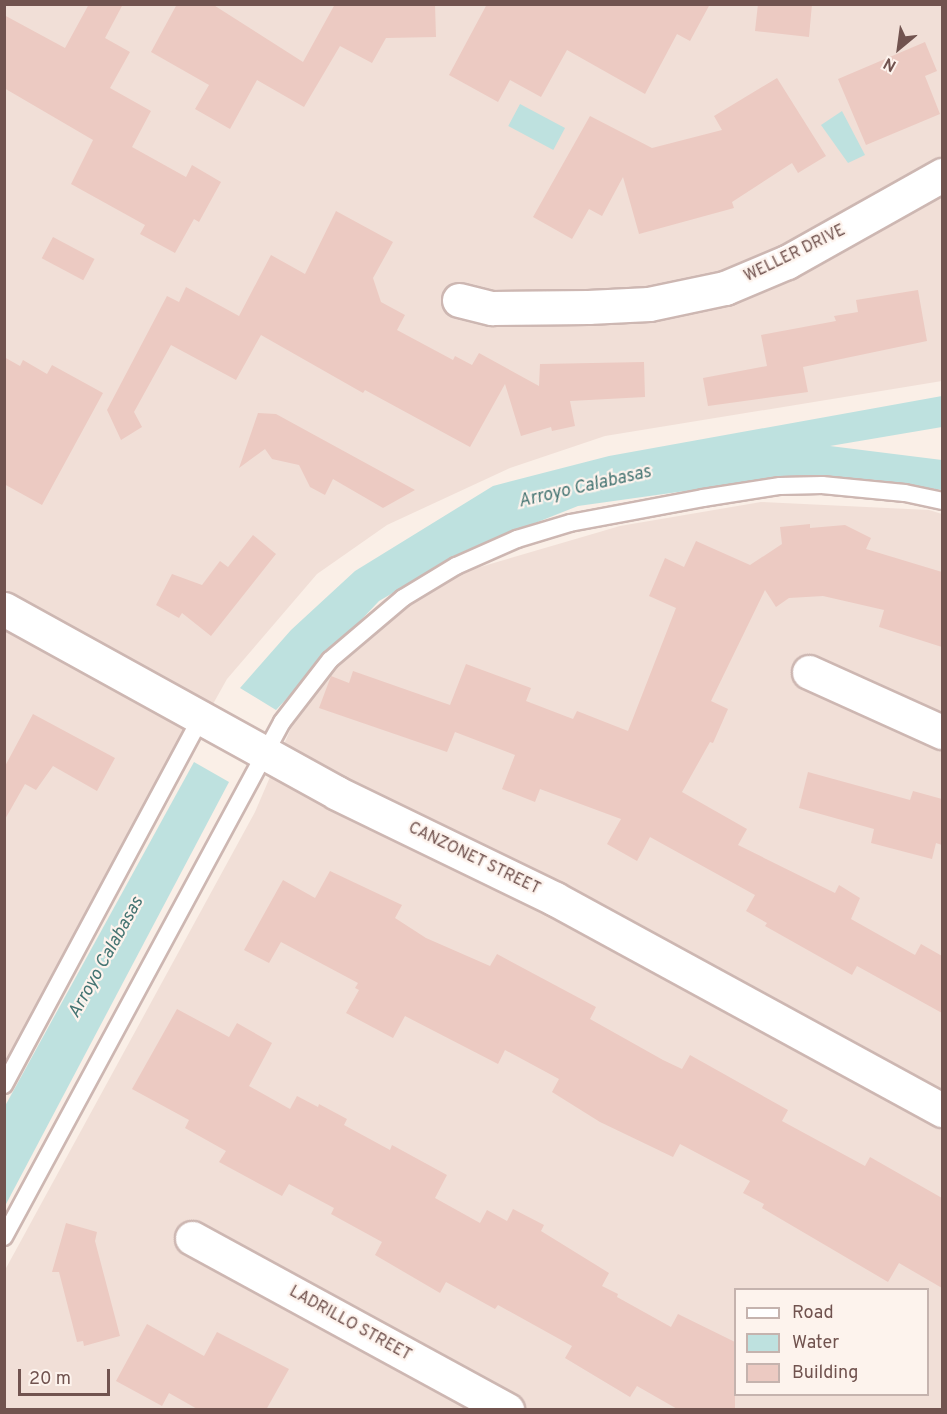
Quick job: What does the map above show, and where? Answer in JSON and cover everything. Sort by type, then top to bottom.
[{"type":"street","name":"WELLER DRIVE","points":[[459,300],[492,308],[588,307],[649,304],[724,288],[787,262],[942,175]]},
{"type":"street","name":"CANZONET STREET","points":[[4,609],[337,793],[555,899],[942,1110]]},
{"type":"street","points":[[809,672],[942,732]]},
{"type":"street","name":"LADRILLO STREET","points":[[192,1238],[507,1410]]},
{"type":"lane","points":[[4,1237],[265,753],[302,692],[330,660],[403,598],[456,566],[517,539],[570,523],[780,486],[870,488],[942,501]]},
{"type":"lane","points":[[4,1085],[201,717]]},
{"type":"shaded area","points":[[5,5],[942,5],[942,381],[605,436],[510,468],[387,525],[317,574],[227,679],[5,1076]]},
{"type":"shaded area","points":[[761,502],[929,510],[942,514],[942,1409],[5,1410],[5,1270],[255,812],[294,721],[325,672],[370,633],[453,575],[620,526]]},
{"type":"water","points":[[520,104],[565,128],[553,150],[508,126]]},
{"type":"water","points":[[842,111],[865,155],[848,163],[821,125]]},
{"type":"water","name":"Arroyo Calabasas","points":[[942,396],[942,427],[830,446],[942,460],[942,490],[877,480],[792,476],[578,506],[467,550],[379,601],[276,710],[240,688],[291,630],[355,571],[493,486],[609,456]]},
{"type":"water","name":"Arroyo Calabasas","points":[[194,762],[229,782],[5,1206],[5,1106]]},
{"type":"building","points":[[89,4],[123,4],[105,38],[130,52],[110,88],[151,111],[132,147],[186,177],[192,165],[221,182],[199,222],[194,219],[175,253],[140,234],[145,225],[71,184],[93,140],[4,88],[4,15],[65,48]]},
{"type":"building","points":[[177,4],[212,4],[303,62],[335,4],[435,4],[436,37],[386,38],[372,63],[340,46],[304,107],[257,80],[230,129],[195,109],[209,85],[151,52]]},
{"type":"building","points":[[487,4],[710,4],[690,41],[677,34],[645,94],[567,50],[541,97],[510,80],[498,102],[449,75]]},
{"type":"building","points":[[758,4],[812,4],[809,37],[755,31]]},
{"type":"building","points":[[925,42],[937,71],[925,76],[940,114],[866,145],[838,79]]},
{"type":"building","points":[[777,78],[826,156],[798,173],[792,163],[732,202],[734,208],[639,234],[623,177],[602,216],[589,209],[572,239],[533,217],[590,116],[652,148],[722,130],[714,116]]},
{"type":"building","points":[[336,211],[393,242],[373,278],[381,302],[405,315],[397,330],[453,360],[455,356],[472,365],[479,353],[539,386],[540,364],[644,362],[645,397],[570,401],[575,426],[552,431],[551,427],[521,436],[505,384],[470,447],[365,390],[363,393],[261,335],[236,380],[171,345],[134,412],[142,427],[121,440],[107,410],[167,296],[179,302],[186,287],[239,316],[271,255],[305,274]]},
{"type":"building","points":[[53,237],[94,259],[83,280],[42,258]]},
{"type":"building","points":[[918,290],[927,341],[803,367],[808,392],[708,406],[703,378],[767,366],[761,335],[836,321],[834,316],[858,312],[856,300]]},
{"type":"building","points":[[4,357],[20,366],[23,360],[47,374],[52,365],[103,393],[42,505],[4,484]]},
{"type":"building","points":[[258,413],[276,414],[415,490],[383,508],[333,479],[325,495],[310,487],[299,465],[272,459],[265,449],[239,468]]},
{"type":"building","points":[[810,524],[810,528],[845,525],[871,538],[866,549],[942,572],[942,647],[879,627],[884,610],[823,596],[789,598],[776,607],[765,590],[711,701],[728,709],[713,743],[710,742],[682,792],[747,829],[738,845],[835,893],[839,885],[860,898],[851,919],[915,955],[921,944],[942,956],[942,1013],[857,966],[852,975],[765,926],[767,923],[746,911],[755,895],[650,837],[637,861],[607,844],[621,819],[540,789],[535,802],[502,789],[515,755],[455,732],[447,752],[319,708],[331,676],[349,683],[353,671],[450,705],[466,664],[531,688],[526,701],[573,719],[577,711],[628,731],[676,608],[649,596],[665,558],[684,567],[696,541],[750,565],[782,544],[780,527]]},
{"type":"building","points":[[253,535],[276,554],[211,636],[182,613],[179,618],[156,605],[172,574],[202,585],[220,561],[228,567]]},
{"type":"building","points":[[33,714],[115,758],[97,791],[53,766],[36,790],[25,784],[4,821],[4,768]]},
{"type":"building","points":[[808,772],[910,800],[913,791],[942,799],[942,845],[936,843],[932,859],[871,843],[874,829],[799,808]]},
{"type":"building","points":[[330,871],[402,905],[395,918],[426,938],[490,966],[497,954],[596,1007],[590,1019],[663,1060],[682,1069],[690,1055],[788,1110],[782,1121],[865,1166],[870,1157],[942,1198],[942,1288],[899,1263],[888,1282],[762,1208],[764,1204],[743,1193],[750,1181],[680,1144],[673,1157],[600,1122],[552,1092],[559,1079],[505,1050],[498,1064],[405,1016],[393,1038],[346,1013],[359,990],[355,988],[358,983],[281,942],[269,963],[244,950],[283,880],[315,898]]},
{"type":"building","points":[[177,1009],[229,1037],[237,1023],[272,1043],[249,1086],[290,1109],[297,1096],[318,1107],[319,1104],[347,1119],[344,1125],[390,1150],[392,1145],[447,1175],[435,1198],[480,1223],[487,1210],[507,1221],[513,1209],[544,1225],[541,1231],[609,1273],[602,1286],[618,1294],[617,1297],[671,1327],[678,1314],[734,1342],[735,1410],[679,1410],[637,1386],[630,1397],[565,1358],[572,1346],[498,1305],[495,1309],[446,1282],[440,1293],[375,1255],[382,1242],[331,1214],[334,1208],[289,1184],[282,1196],[219,1162],[226,1151],[185,1128],[189,1120],[132,1089]]},
{"type":"building","points":[[66,1223],[97,1232],[95,1241],[120,1336],[84,1346],[83,1341],[77,1342],[59,1272],[52,1272]]},
{"type":"building","points":[[147,1324],[204,1356],[217,1332],[289,1369],[266,1410],[199,1410],[169,1393],[162,1406],[116,1381]]}]
